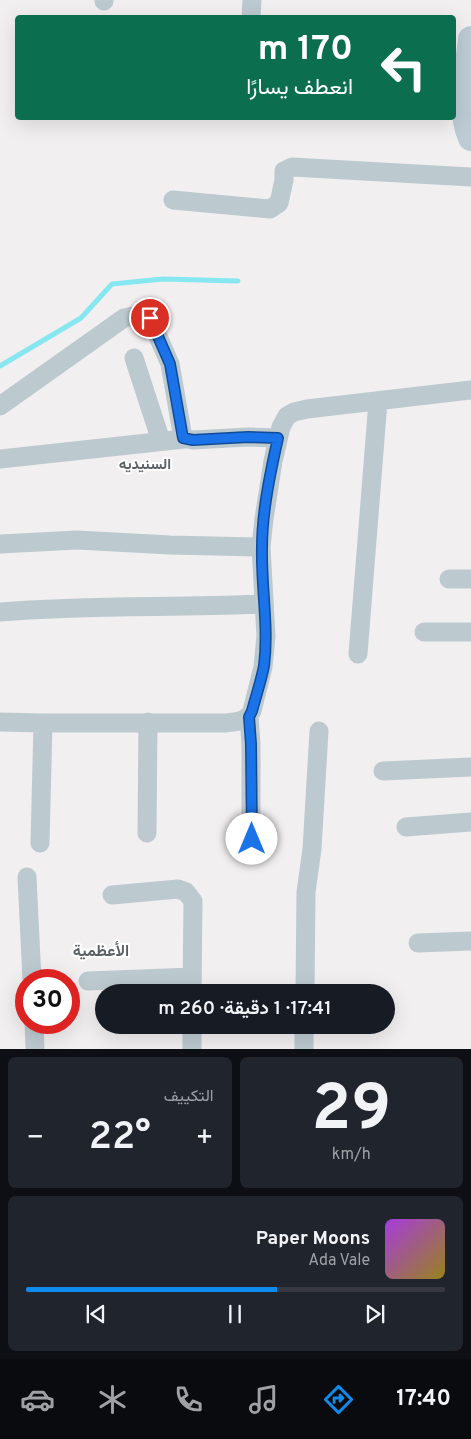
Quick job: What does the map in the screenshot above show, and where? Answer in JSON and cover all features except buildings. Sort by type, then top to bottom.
[{"type":"main road","points":[[471,39],[464,110],[471,138]]},
{"type":"street","points":[[251,15],[252,0]]},
{"type":"street","points":[[173,200],[270,209],[279,203],[284,171],[292,168],[471,177]]},
{"type":"street","points":[[0,406],[124,318],[142,314],[150,318],[170,364],[184,439]]},
{"type":"street","points":[[134,358],[162,441]]},
{"type":"street","points":[[0,722],[226,722],[243,721],[249,717],[264,666],[266,636],[263,604],[262,546],[264,518],[278,438],[287,416],[307,409],[471,390]]},
{"type":"street","points":[[358,654],[378,401]]},
{"type":"street","points":[[0,459],[184,439],[278,438]]},
{"type":"street","points":[[0,544],[77,540],[170,545],[262,546]]},
{"type":"street","points":[[449,579],[471,579]]},
{"type":"street","points":[[0,612],[68,608],[200,607],[263,604]]},
{"type":"street","points":[[424,632],[471,632]]},
{"type":"street","points":[[249,717],[252,839]]},
{"type":"street","points":[[147,833],[148,722]]},
{"type":"street","points":[[40,843],[42,723]]},
{"type":"street","points":[[305,984],[306,892],[312,850],[319,730]]},
{"type":"street","points":[[383,772],[471,767]]},
{"type":"street","points":[[406,827],[471,822]]},
{"type":"street","points":[[27,878],[31,969]]},
{"type":"street","points":[[112,895],[178,889],[186,892],[193,901],[192,984]]},
{"type":"street","points":[[418,942],[471,942]]},
{"type":"street","points":[[88,981],[166,984]]},
{"type":"street","points":[[34,1034],[35,1049]]},
{"type":"street","points":[[192,1034],[192,1049]]},
{"type":"street","points":[[304,1034],[304,1049]]},
{"type":"waterway","points":[[0,366],[81,318],[112,284],[163,279],[238,281]]},
{"type":"district","name":"السنيديه","points":[[145,464]]},
{"type":"district","name":"الأعظمية","points":[[101,950]]},
{"type":"route","points":[[150,318],[170,364],[183,438],[193,440],[248,437],[278,438],[264,518],[262,546],[263,604],[266,636],[264,666],[258,692],[249,717],[252,839]]}]
